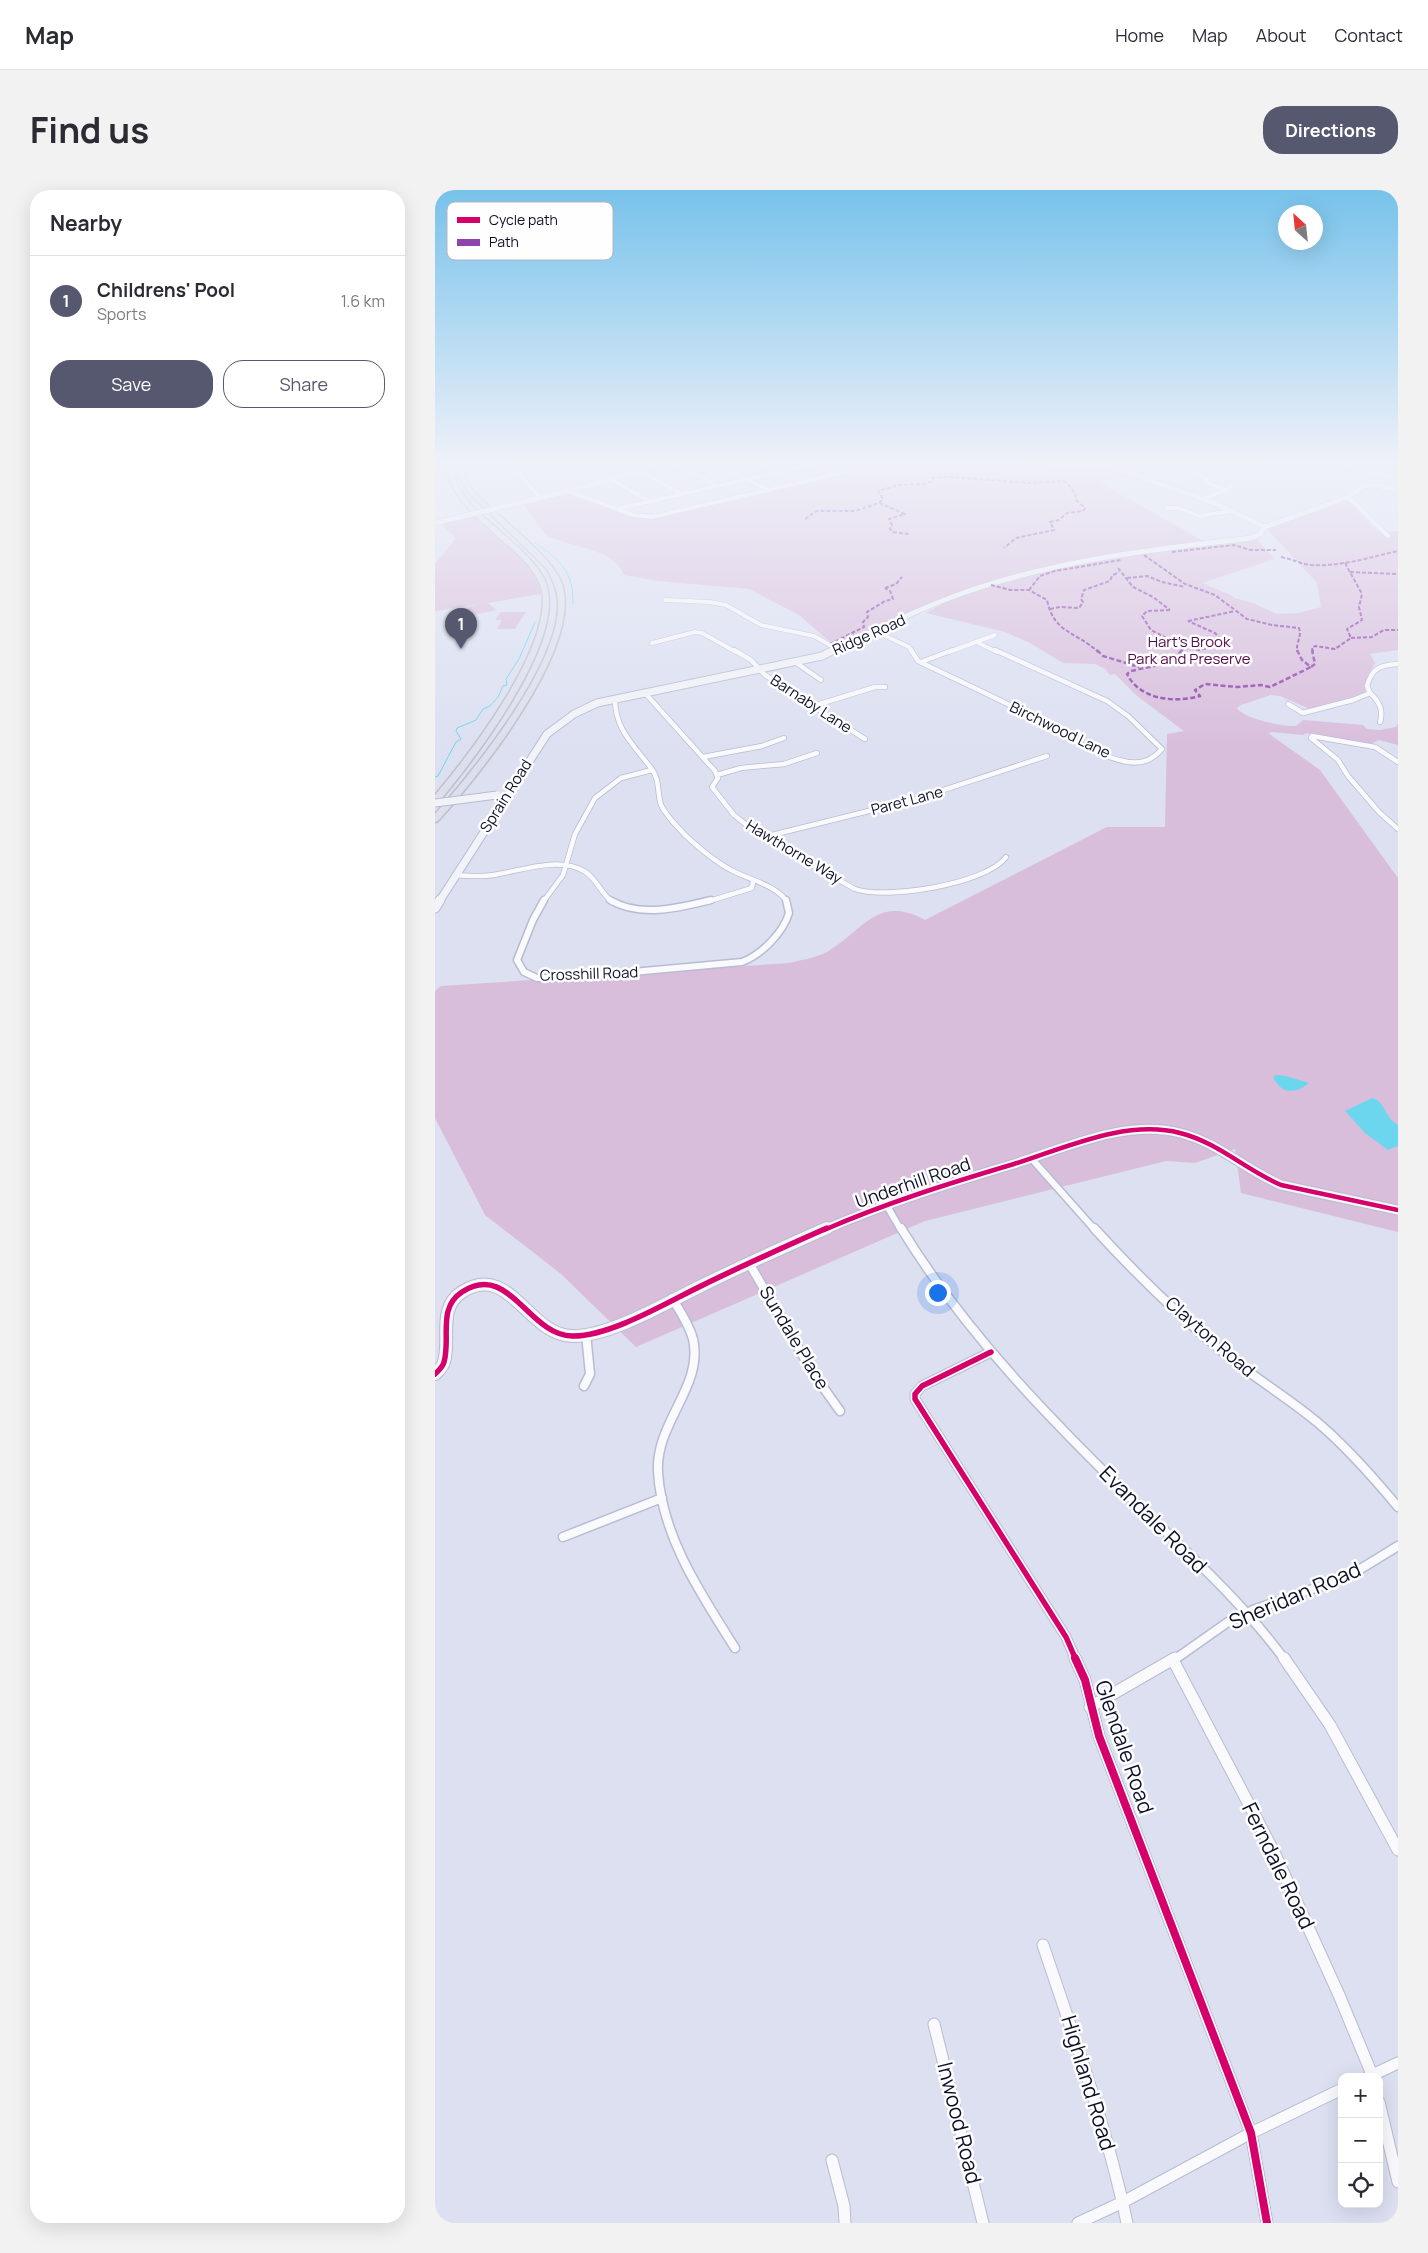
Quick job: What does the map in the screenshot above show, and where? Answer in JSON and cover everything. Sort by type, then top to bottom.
[{"type":"highway","points":[[435,802],[475,749],[515,684],[535,646],[544,622],[547,606],[545,590],[536,571],[520,555]]},
{"type":"highway","points":[[435,819],[478,769],[523,702],[553,643],[560,620],[562,604],[559,583],[547,564],[537,555]]},
{"type":"street","name":"Ridge Road","points":[[597,703],[822,656],[967,591],[1049,568],[1126,555]]},
{"type":"street","points":[[665,600],[721,604],[761,624],[814,636],[837,648]]},
{"type":"street","name":"Birchwood Lane","points":[[875,631],[909,647],[921,662],[1038,719],[1085,746],[1129,761],[1145,762],[1154,758],[1162,749],[1128,716],[1107,701],[976,642]]},
{"type":"street","name":"Barnaby Lane","points":[[652,643],[699,632],[751,660],[765,675],[865,739]]},
{"type":"street","points":[[921,662],[995,635]]},
{"type":"street","points":[[795,662],[821,680]]},
{"type":"street","points":[[1380,722],[1383,716],[1380,704],[1369,693],[1367,686],[1374,668],[1398,664]]},
{"type":"street","points":[[813,706],[875,687],[885,687]]},
{"type":"street","points":[[645,693],[717,775],[741,768],[784,764],[817,753]]},
{"type":"street","points":[[1288,704],[1303,712],[1353,700],[1369,693]]},
{"type":"street","points":[[615,699],[615,718],[621,731],[653,770],[658,781],[662,807],[678,828],[729,869],[766,887]]},
{"type":"street","name":"Sprain Road","points":[[435,908],[547,734],[574,714],[597,703]]},
{"type":"street","points":[[1398,762],[1375,747],[1312,736],[1311,738],[1338,760],[1379,812],[1398,829]]},
{"type":"street","points":[[703,757],[762,746],[784,738]]},
{"type":"street","name":"Paret Lane","points":[[764,837],[917,799],[1047,756]]},
{"type":"street","name":"Crosshill Road","points":[[653,770],[621,778],[595,798],[575,834],[563,876],[548,893],[533,920],[519,953],[517,960],[524,972],[537,978],[567,978],[705,967],[745,961],[753,958],[767,947],[789,916],[791,910],[783,897],[766,887]]},
{"type":"street","name":"Hawthorne Way","points":[[717,775],[712,784],[716,793],[736,815],[764,837],[863,892],[922,889],[958,882],[996,866],[1005,860],[1006,857]]},
{"type":"street","points":[[435,802],[509,794]]},
{"type":"street","points":[[455,875],[493,875],[531,868],[567,866],[588,873],[610,901],[616,905],[638,910],[706,903],[752,888],[766,887]]},
{"type":"street","points":[[752,888],[753,881]]},
{"type":"street","name":"Underhill Road","points":[[435,1374],[444,1364],[446,1314],[450,1301],[459,1292],[478,1284],[499,1286],[543,1323],[562,1334],[586,1334],[614,1325],[803,1239],[887,1206],[966,1178],[1031,1158],[1125,1133],[1164,1130],[1202,1140],[1226,1152],[1265,1179],[1281,1185],[1398,1210]]},
{"type":"street","name":"Clayton Road","points":[[1031,1158],[1080,1216],[1193,1326],[1224,1353],[1329,1432],[1365,1468],[1398,1507]]},
{"type":"street","name":"Evandale Road","points":[[887,1206],[950,1302],[991,1352],[1056,1423],[1186,1550],[1280,1654],[1329,1723],[1398,1850]]},
{"type":"street","name":"Sundale Place","points":[[749,1263],[813,1373],[840,1411]]},
{"type":"street","points":[[672,1298],[693,1340],[695,1362],[692,1377],[662,1436],[658,1471],[662,1498],[669,1525],[679,1550],[703,1597],[735,1648]]},
{"type":"street","points":[[584,1386],[590,1374],[586,1334]]},
{"type":"street","name":"Glendale Road","points":[[991,1352],[922,1386],[915,1394],[915,1399],[1067,1637],[1085,1680],[1090,1707],[1099,1736],[1251,2133],[1267,2223]]},
{"type":"street","points":[[563,1537],[662,1498]]},
{"type":"street","name":"Sheridan Road","points":[[1090,1707],[1173,1660],[1228,1622],[1349,1576],[1398,1546]]},
{"type":"street","name":"Ferndale Road","points":[[1173,1660],[1274,1852],[1370,2073]]},
{"type":"street","name":"Highland Road","points":[[1043,1945],[1099,2112],[1127,2223]]},
{"type":"street","name":"Inwood Road","points":[[934,2024],[983,2223]]},
{"type":"street","points":[[1377,2073],[1398,2063]]},
{"type":"street","points":[[1078,2223],[1123,2202],[1251,2133],[1338,2091]]},
{"type":"street","points":[[1383,2118],[1398,2182]]},
{"type":"street","points":[[831,2160],[844,2206],[845,2223]]},
{"type":"green space","points":[[442,555],[518,555],[531,571],[541,594],[488,603],[496,610],[470,616],[462,609],[479,604],[435,611],[435,564]]},
{"type":"green space","points":[[604,555],[1119,555],[1085,560],[970,589],[836,647],[799,615],[749,589],[658,581],[624,575],[619,566]]},
{"type":"green space","name":"Hart's Brook Park and Preserve","points":[[1131,555],[1270,555],[1274,559],[1202,583],[1234,598],[1253,603],[1277,614],[1298,613],[1321,607],[1317,583],[1291,555],[1398,555],[1398,650],[1370,654],[1375,663],[1366,679],[1365,693],[1359,697],[1310,709],[1280,696],[1271,695],[1237,708],[1247,716],[1274,724],[1290,726],[1296,726],[1303,720],[1363,725],[1367,729],[1380,730],[1396,727],[1398,724],[1398,745],[1379,740],[1368,745],[1306,733],[1303,735],[1268,733],[1320,770],[1398,878],[1398,1232],[1241,1193],[1235,1149],[1195,1163],[1166,1161],[925,1221],[636,1347],[561,1274],[485,1215],[435,1118],[435,991],[441,986],[789,963],[827,952],[840,944],[871,918],[882,913],[895,911],[908,913],[925,920],[1107,827],[1165,827],[1167,734],[1184,731],[1137,696],[1115,674],[1110,675],[1105,669],[1095,664],[1063,663],[1030,643],[1005,632],[926,613],[959,595],[1039,572]]},
{"type":"green space","points":[[501,612],[526,612],[515,629],[497,629],[502,620],[495,620]]},
{"type":"water","points":[[1278,1075],[1309,1083],[1294,1091],[1289,1091],[1280,1087],[1276,1082],[1273,1076]]},
{"type":"water","points":[[1372,1098],[1380,1102],[1398,1125],[1398,1146],[1388,1150],[1365,1133],[1345,1111]]},
{"type":"waterway","points":[[552,555],[568,575],[573,593],[573,604]]},
{"type":"waterway","points":[[435,777],[438,776],[456,742],[461,739],[456,731],[457,728],[476,720],[483,709],[490,706],[498,697],[503,686],[507,685],[506,679],[519,659],[535,622]]},
{"type":"marked path","points":[[1144,555],[1185,584],[1215,595],[1247,619],[1272,625],[1299,628],[1301,635],[1297,645],[1297,653],[1311,667]]},
{"type":"marked path","points":[[1281,557],[1313,565],[1327,565],[1382,555]]},
{"type":"marked path","points":[[1029,590],[1040,576],[1055,571],[1121,560]]},
{"type":"marked path","points":[[1345,563],[1362,594],[1359,607],[1362,620],[1347,629],[1351,638]]},
{"type":"marked path","points":[[1118,568],[1133,587],[1153,597],[1170,610]]},
{"type":"marked path","points":[[1050,609],[1060,607],[1079,608],[1083,602],[1081,599],[1084,590],[1110,581],[1112,576],[1119,572]]},
{"type":"marked path","points":[[1350,572],[1398,574]]},
{"type":"marked path","points":[[1127,578],[1147,576],[1162,582],[1185,587]]},
{"type":"marked path","points":[[885,588],[896,584],[902,577]]},
{"type":"marked path","points":[[991,585],[1010,590],[1029,590],[1047,600],[1050,615],[1059,626],[1090,644],[1103,656],[1139,667]]},
{"type":"marked path","points":[[830,644],[864,627],[863,622],[868,617],[867,612],[885,601],[893,599],[890,591],[885,588]]},
{"type":"marked path","points":[[1170,610],[1147,611],[1142,616],[1151,630],[1184,647],[1199,650],[1225,644],[1215,633],[1188,621]]},
{"type":"marked path","points":[[1188,621],[1235,611]]},
{"type":"marked path","points":[[1351,638],[1372,637],[1384,630],[1398,630]]},
{"type":"marked path","points":[[1311,667],[1315,664],[1312,648],[1315,646],[1335,649],[1351,638]]},
{"type":"marked path","points":[[1184,647],[1178,657],[1172,662],[1131,671],[1127,674],[1131,682],[1148,694],[1170,699],[1181,699],[1200,696],[1195,690],[1205,684],[1237,687],[1261,685],[1270,687],[1311,667]]},
{"type":"cycle path","points":[[435,1374],[444,1364],[449,1308],[453,1299],[461,1292],[473,1286],[479,1284],[499,1286],[533,1317],[552,1330],[572,1336],[586,1335],[622,1323],[779,1250],[870,1211],[1080,1143],[1130,1131],[1162,1130],[1180,1133],[1210,1145],[1251,1170],[1281,1185],[1398,1210]]},
{"type":"cycle path","points":[[991,1352],[922,1386],[915,1394],[915,1399],[1066,1637],[1085,1680],[1099,1736],[1251,2133],[1267,2223]]},
{"type":"place","name":"Childrens' Pool","points":[[461,649]]}]
